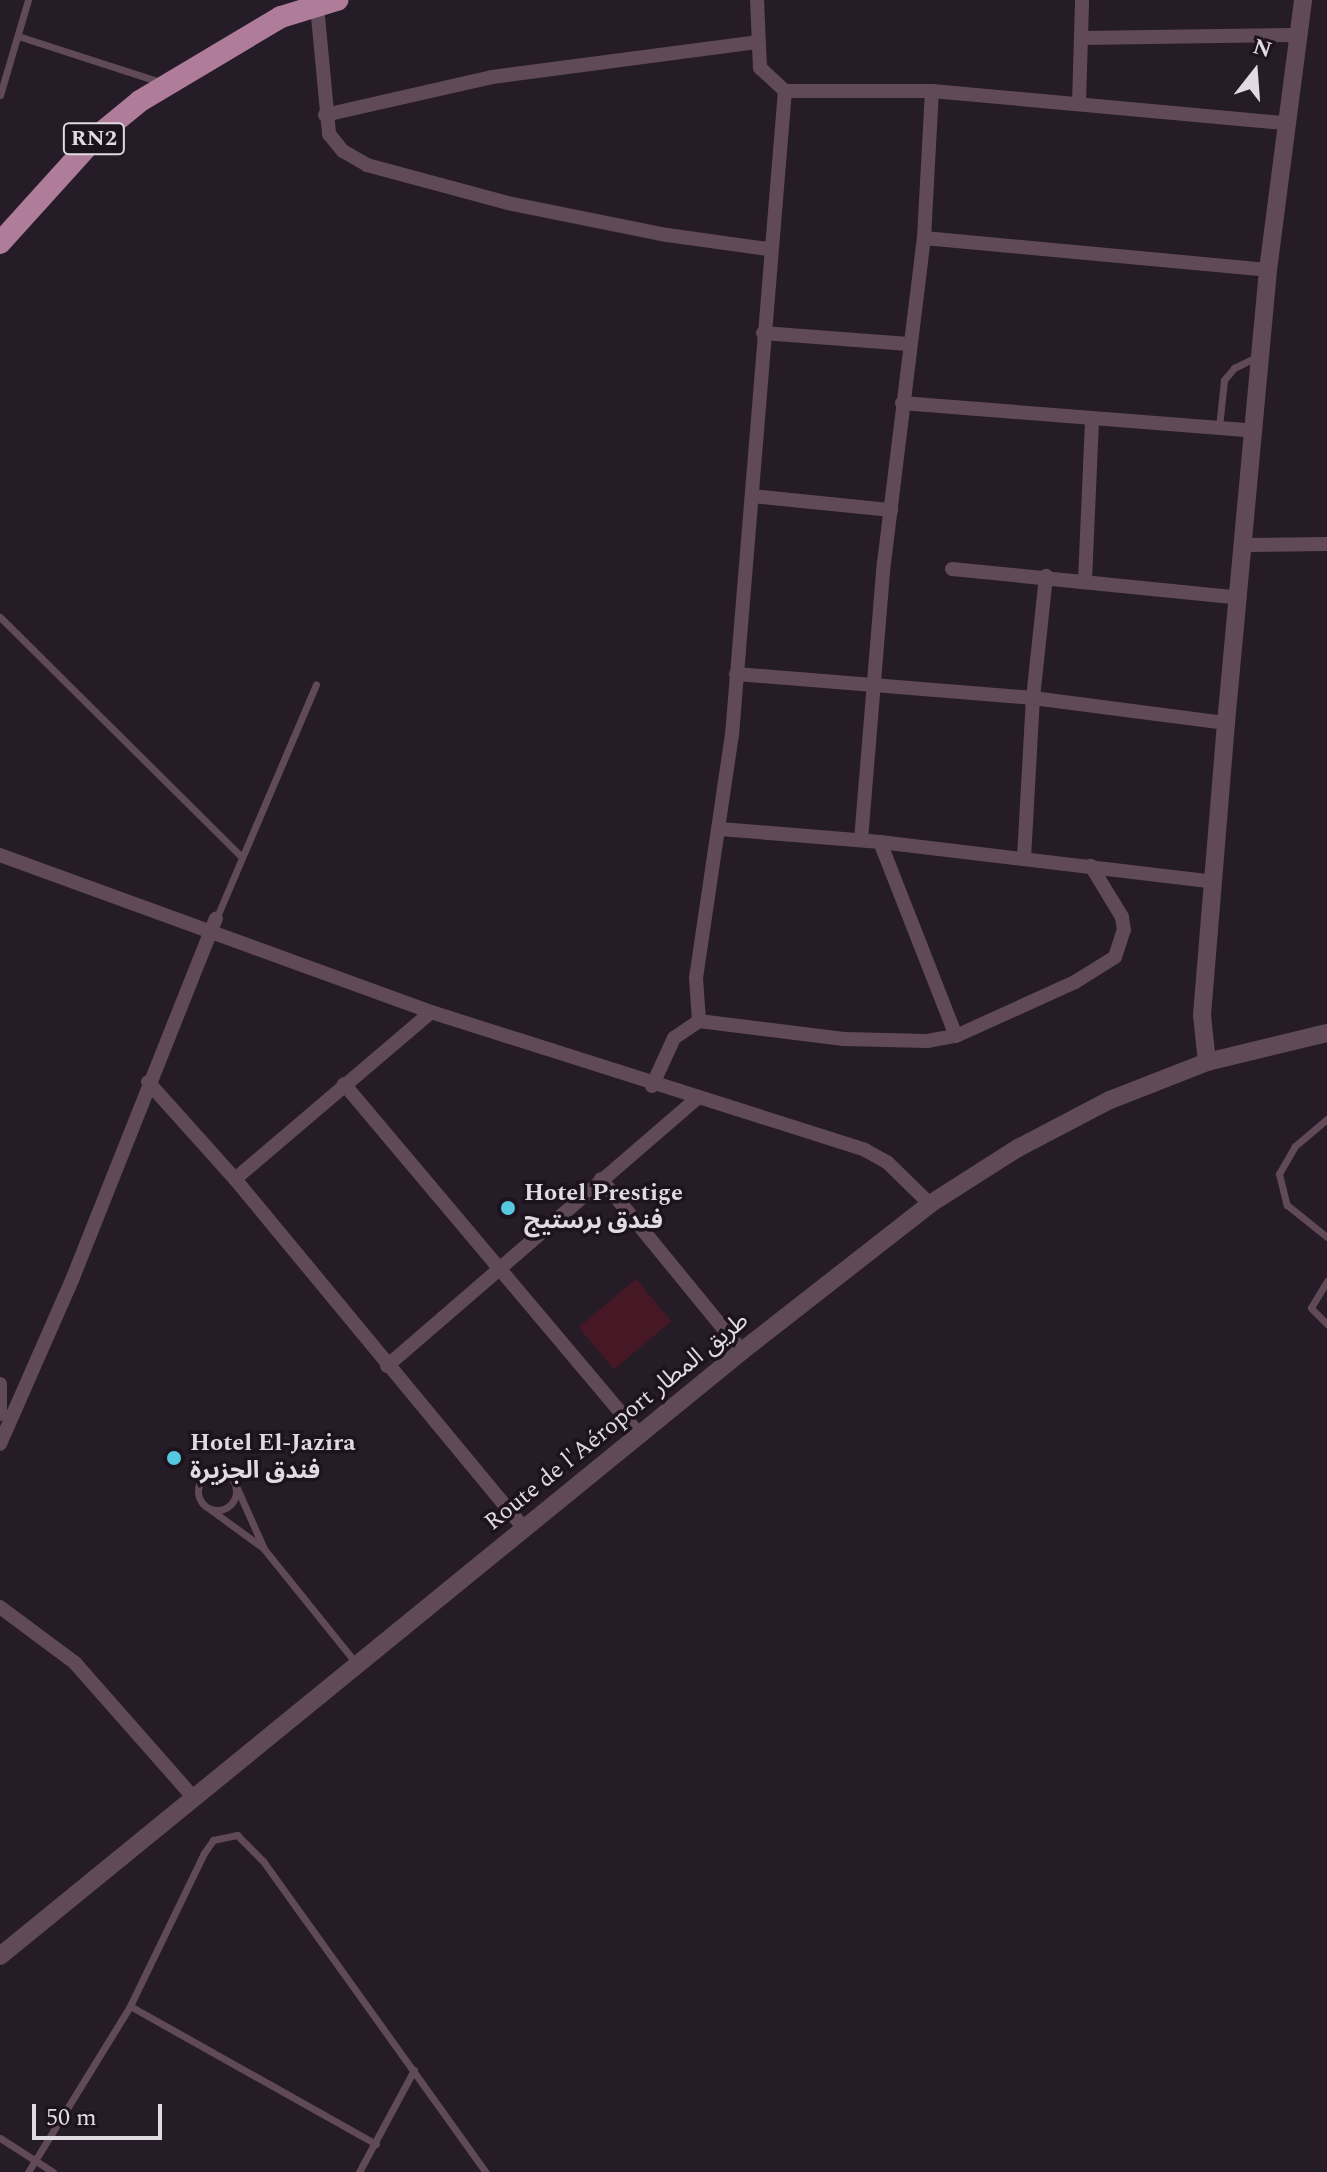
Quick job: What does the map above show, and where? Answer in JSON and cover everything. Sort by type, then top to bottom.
[{"type":"highway","name":"RN2","points":[[0,243],[95,138],[165,84],[281,17],[323,2]]},
{"type":"street","points":[[757,0],[760,68],[785,91],[932,91],[1284,123]]},
{"type":"street","points":[[1079,104],[1082,0]]},
{"type":"street","points":[[1207,1062],[1202,1015],[1226,723],[1245,545],[1268,270],[1295,35],[1303,0]]},
{"type":"street","points":[[323,2],[325,115],[329,134],[343,151],[367,165],[508,203],[667,235],[768,249]]},
{"type":"street","points":[[1081,38],[1295,35]]},
{"type":"street","points":[[325,115],[505,75],[757,42]]},
{"type":"street","points":[[699,1021],[696,978],[720,829],[736,674],[752,496],[768,249],[785,91]]},
{"type":"street","points":[[861,840],[873,684],[902,403],[924,238],[932,91]]},
{"type":"street","points":[[924,238],[1268,270]]},
{"type":"street","points":[[763,333],[909,344]]},
{"type":"street","points":[[902,403],[1255,431]]},
{"type":"street","points":[[1085,581],[1092,418]]},
{"type":"street","points":[[752,496],[891,510]]},
{"type":"street","points":[[1245,545],[1327,544]]},
{"type":"street","points":[[952,569],[1046,576],[1240,598]]},
{"type":"street","points":[[1024,858],[1033,698],[1046,576]]},
{"type":"street","points":[[736,674],[1033,698],[1226,723]]},
{"type":"street","points":[[720,829],[880,842],[1213,882]]},
{"type":"street","points":[[880,842],[956,1036]]},
{"type":"street","points":[[0,855],[207,935],[226,933],[431,1012],[695,1100],[865,1150],[888,1163],[930,1204]]},
{"type":"street","points":[[652,1086],[674,1038],[699,1021],[871,1040],[956,1036],[1075,982],[1115,957],[1122,917],[1091,866]]},
{"type":"street","points":[[0,1444],[56,1319],[148,1082],[216,919]]},
{"type":"street","points":[[235,1179],[431,1012]]},
{"type":"street","name":"Route de l'Aéroport طريق المطار","points":[[0,1956],[742,1351],[930,1204],[1063,1123],[1207,1062],[1327,1033]]},
{"type":"street","points":[[148,1082],[235,1179],[524,1528]]},
{"type":"street","points":[[344,1084],[640,1436]]},
{"type":"street","points":[[387,1366],[695,1100]]},
{"type":"street","points":[[601,1179],[742,1351]]},
{"type":"street","points":[[0,1384],[0,1414]]},
{"type":"street","points":[[0,1607],[20,1626],[75,1663],[195,1799]]},
{"type":"street","points":[[0,1623],[20,1626]]},
{"type":"lane","points":[[0,95],[28,0]]},
{"type":"lane","points":[[18,36],[165,84]]},
{"type":"lane","points":[[1219,428],[1224,380],[1234,368],[1261,355]]},
{"type":"lane","points":[[0,617],[241,856]]},
{"type":"lane","points":[[216,919],[316,684]]},
{"type":"lane","points":[[1327,1119],[1295,1146],[1279,1174],[1287,1205],[1327,1237]]},
{"type":"lane","points":[[1327,1281],[1311,1308],[1327,1324]]},
{"type":"lane","points":[[264,1549],[236,1486],[222,1473],[204,1478],[198,1493],[211,1510],[264,1549],[358,1665]]},
{"type":"lane","points":[[211,1510],[232,1503],[236,1486]]},
{"type":"lane","points":[[28,2172],[130,2006],[204,1853],[213,1840],[237,1835],[263,1861],[486,2172]]},
{"type":"lane","points":[[130,2006],[376,2144]]},
{"type":"lane","points":[[359,2172],[414,2070]]},
{"type":"lane","points":[[0,2138],[53,2172]]},
{"type":"shaded area","points":[[636,1279],[671,1321],[614,1369],[579,1327]]},
{"type":"place","name":"Hotel Prestige فندق برستيج","points":[[508,1208]]},
{"type":"place","name":"Hotel El-Jazira فندق الجزيرة","points":[[174,1458]]}]
